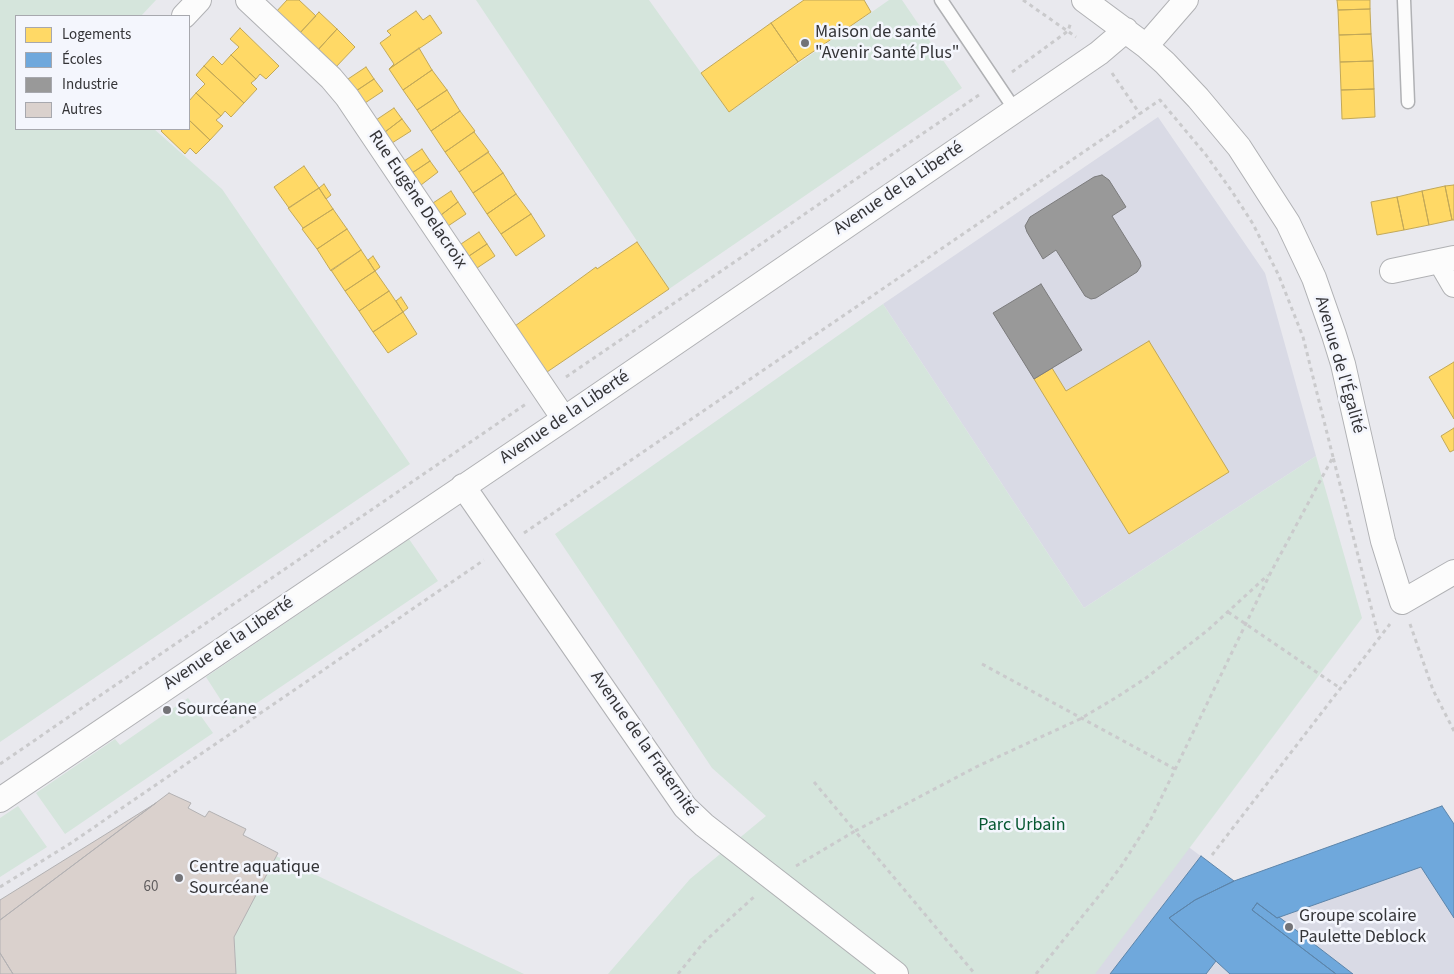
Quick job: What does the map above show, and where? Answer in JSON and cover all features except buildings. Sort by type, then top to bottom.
[{"type":"street","points":[[185,15],[199,0]]},
{"type":"street","name":"Rue Eugène Delacroix","points":[[248,0],[331,78],[347,97],[564,419]]},
{"type":"street","name":"Avenue de l'Égalité","points":[[1084,0],[1146,46],[1198,98],[1239,147],[1269,192],[1302,250],[1326,311],[1342,364],[1383,541],[1405,609]]},
{"type":"street","points":[[1146,46],[1186,0]]},
{"type":"street","name":"Avenue de la Liberté","points":[[0,800],[564,419],[1099,53],[1126,30]]},
{"type":"street","points":[[1392,271],[1447,260],[1454,285]]},
{"type":"street","name":"Avenue de la Fraternité","points":[[463,486],[678,798],[700,822],[896,974]]},
{"type":"street","points":[[1405,609],[1454,572]]},
{"type":"lane","points":[[941,0],[1015,110]]},
{"type":"lane","points":[[1404,0],[1408,102]]},
{"type":"path","points":[[0,887],[71,843],[1160,100],[1206,155],[1233,194],[1253,224],[1279,276],[1303,337],[1379,638]]},
{"type":"path","points":[[1036,974],[1122,866],[1150,821],[1271,572],[1333,457]]},
{"type":"path","points":[[678,974],[704,942],[774,880],[855,830],[976,767],[1080,719],[1146,678],[1208,630],[1271,572]]},
{"type":"path","points":[[1212,856],[1379,638],[1405,609],[1433,690],[1454,731]]},
{"type":"path","points":[[1228,612],[1340,688]]},
{"type":"path","points":[[982,664],[1174,769]]},
{"type":"path","points":[[814,782],[975,974]]},
{"type":"shaded area","points":[[1158,117],[1265,273],[1316,456],[1084,608],[883,304]]},
{"type":"shaded area","name":"Groupe scolaire Paulette Deblock","points":[[1442,806],[1454,824],[1454,974],[1090,974],[1186,845],[1234,881]]},
{"type":"green space","points":[[0,0],[156,0],[142,15],[15,15],[15,130],[155,130],[222,189],[410,464],[0,742]]},
{"type":"green space","points":[[476,0],[649,0],[729,112],[889,0],[902,0],[962,88],[669,289]]},
{"type":"green space","name":"Parc Urbain","points":[[883,304],[1084,608],[1316,456],[1362,618],[1095,974],[608,974],[690,879],[766,816],[712,768],[555,534]]},
{"type":"green space","points":[[409,539],[438,581],[233,719],[206,677]]},
{"type":"green space","points":[[188,698],[213,733],[65,834],[36,793],[115,739],[120,745]]},
{"type":"green space","name":"Centre aquatique Sourcéane","points":[[169,793],[191,803],[188,808],[205,817],[209,811],[246,829],[243,836],[276,856],[524,974],[0,974],[0,900]]},
{"type":"green space","points":[[18,806],[47,847],[0,877],[0,818]]},
{"type":"place","name":"Maison de santé \"Avenir Santé Plus\"","points":[[805,43]]},
{"type":"place","name":"Sourcéane","points":[[167,710]]},
{"type":"place","name":"Centre aquatique Sourcéane","points":[[179,878]]},
{"type":"place","name":"Groupe scolaire Paulette Deblock","points":[[1289,927]]}]
